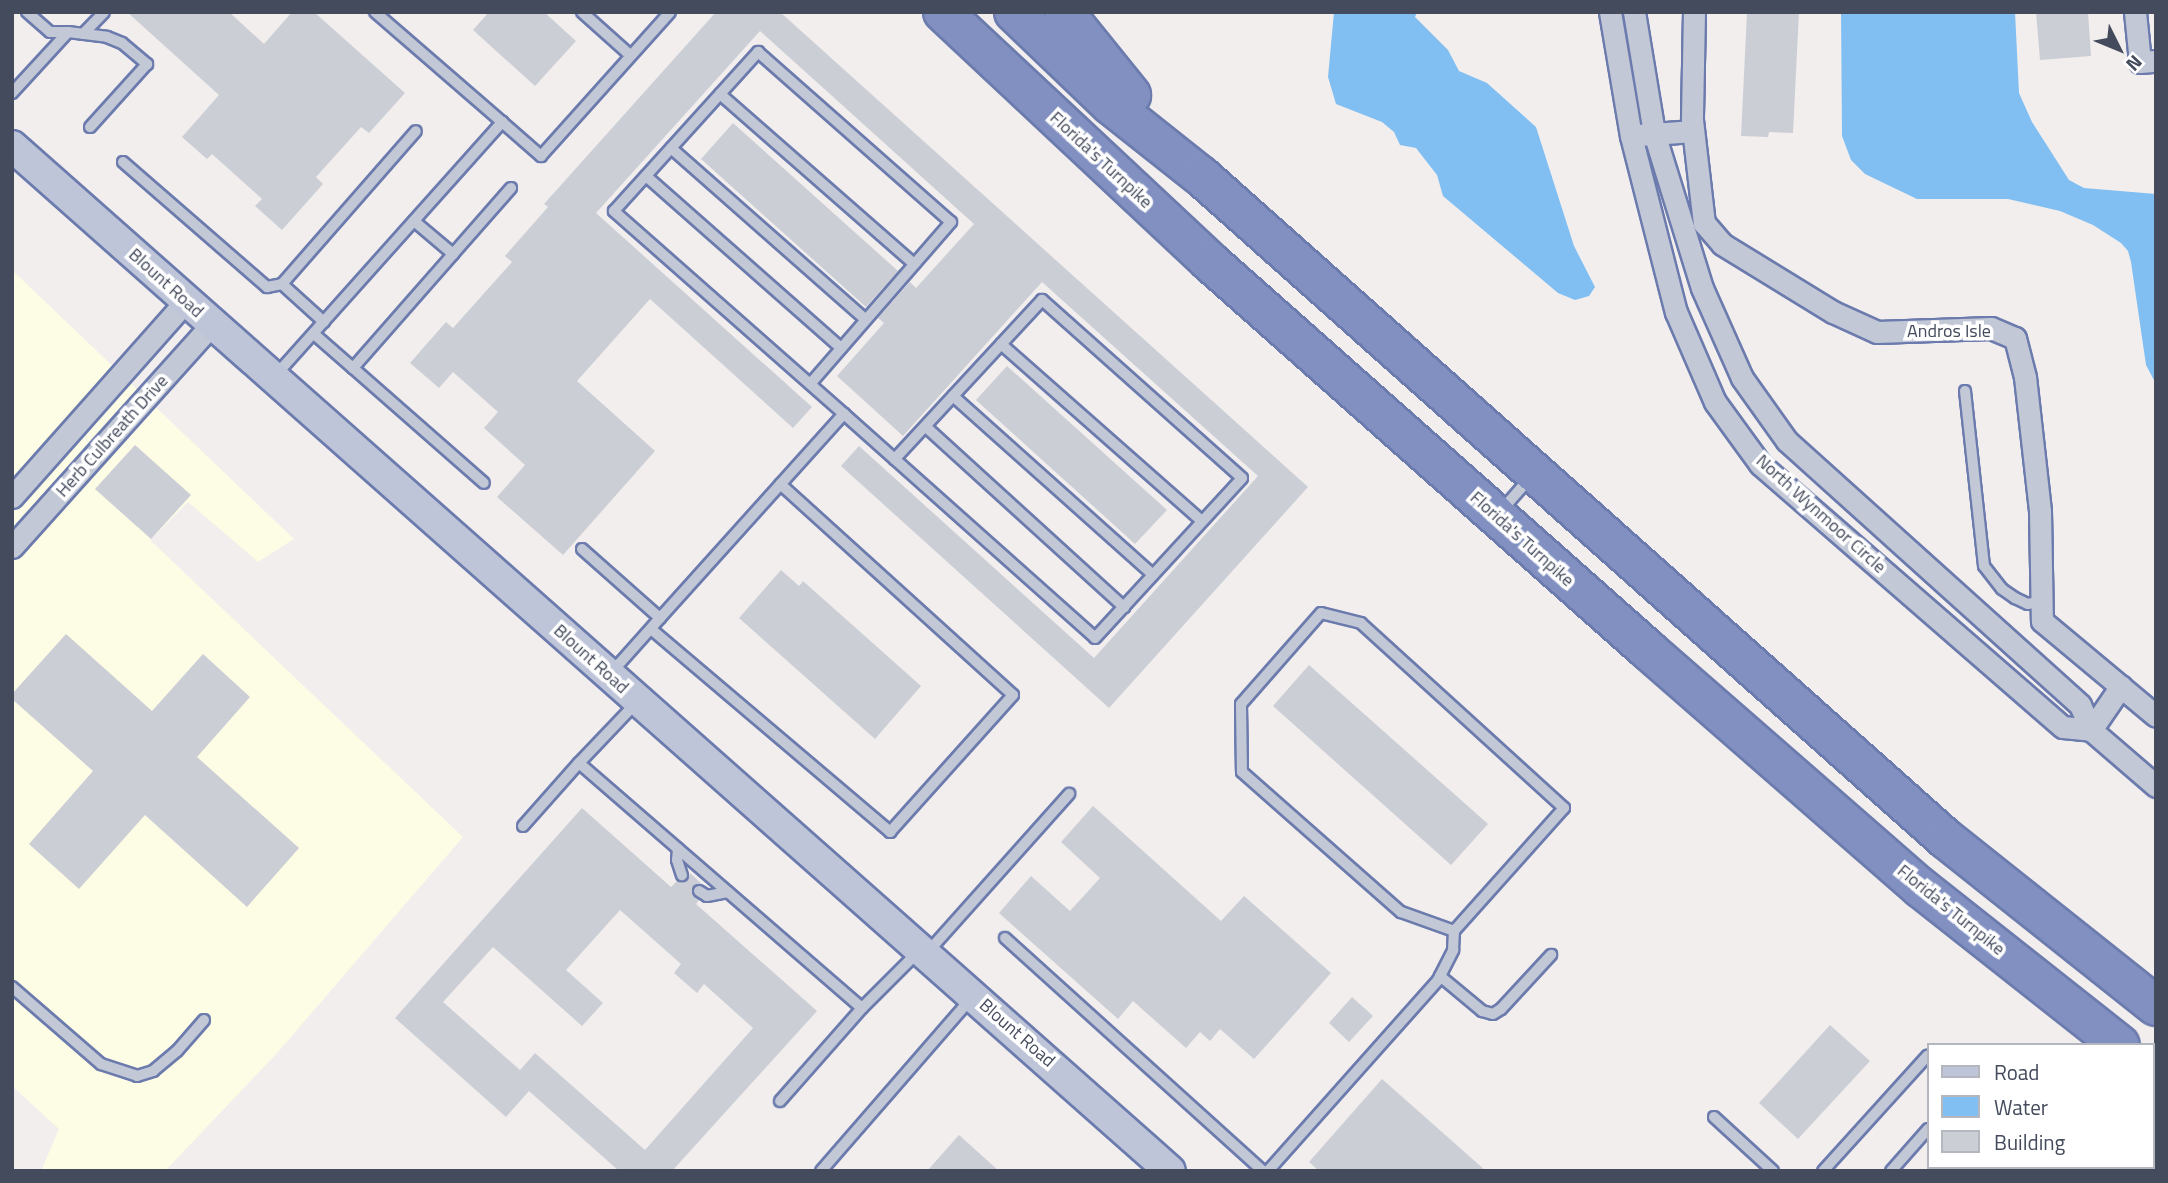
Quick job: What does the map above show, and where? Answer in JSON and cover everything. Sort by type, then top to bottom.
[{"type":"highway","name":"Florida's Turnpike","points":[[943,12],[1209,261],[1496,516],[1921,888],[2117,1043]]},
{"type":"highway","points":[[1014,12],[1110,104],[1201,176],[1536,471],[1946,839],[2156,1006]]},
{"type":"highway","points":[[1064,12],[1201,176]]},
{"type":"street","name":"North Wynmoor Circle","points":[[1610,12],[1631,136],[1676,312],[1715,402],[1760,464],[2063,727],[2091,730]]},
{"type":"street","name":"North Wynmoor Circle","points":[[1634,12],[1654,133],[1702,288],[1742,378],[1787,440],[2080,705],[2091,730],[2156,786]]},
{"type":"street","name":"Andros Isle","points":[[1695,12],[1693,131],[1704,223],[1722,244],[1833,312],[1877,332],[1991,328],[2015,338],[2025,377],[2040,511],[2042,621],[2156,716]]},
{"type":"street","points":[[2135,12],[2140,62],[2156,61]]},
{"type":"street","points":[[1631,136],[1693,131]]},
{"type":"street","name":"Blount Road","points":[[12,146],[1170,1171]]},
{"type":"street","name":"Herb Culbreath Drive","points":[[12,497],[186,301]]},
{"type":"street","name":"Herb Culbreath Drive","points":[[12,547],[212,324]]},
{"type":"street","points":[[2091,730],[2120,686]]},
{"type":"lane","points":[[27,12],[50,32],[83,34],[122,43],[147,64],[90,127]]},
{"type":"lane","points":[[83,34],[104,12]]},
{"type":"lane","points":[[375,12],[541,156],[670,12]]},
{"type":"lane","points":[[582,12],[630,55]]},
{"type":"lane","points":[[12,93],[68,32]]},
{"type":"lane","points":[[811,383],[951,222],[758,52],[614,211],[811,383],[895,460],[1096,638],[1242,478],[1042,299],[895,460]]},
{"type":"lane","points":[[720,94],[914,264]]},
{"type":"lane","points":[[273,378],[502,122]]},
{"type":"lane","points":[[124,162],[267,287],[282,284],[416,131]]},
{"type":"lane","points":[[671,148],[865,319]]},
{"type":"lane","points":[[646,176],[841,348]]},
{"type":"lane","points":[[353,368],[511,188]]},
{"type":"lane","points":[[414,221],[453,254]]},
{"type":"lane","points":[[282,284],[324,321]]},
{"type":"lane","points":[[314,334],[484,484]]},
{"type":"lane","points":[[1001,344],[1202,521]]},
{"type":"lane","points":[[1965,391],[1984,566],[2001,589],[2015,598],[2028,604],[2042,601]]},
{"type":"lane","points":[[953,396],[1153,575]]},
{"type":"lane","points":[[609,675],[844,414]]},
{"type":"lane","points":[[926,426],[1124,607]]},
{"type":"lane","points":[[1496,516],[1536,471]]},
{"type":"lane","points":[[651,628],[890,832],[1013,695],[780,484]]},
{"type":"lane","points":[[582,549],[660,618]]},
{"type":"lane","points":[[1268,1171],[1440,976],[1453,950],[1454,931],[1564,808],[1362,623],[1321,613],[1241,704],[1242,772],[1401,912],[1454,931]]},
{"type":"lane","points":[[523,826],[638,701]]},
{"type":"lane","points":[[579,763],[862,1008]]},
{"type":"lane","points":[[780,1101],[862,1008],[924,951],[1069,794]]},
{"type":"lane","points":[[678,849],[677,860],[682,875]]},
{"type":"lane","points":[[699,891],[707,896],[728,892]]},
{"type":"lane","points":[[1005,938],[1263,1171]]},
{"type":"lane","points":[[1440,976],[1482,1011],[1493,1014],[1501,1009],[1551,955]]},
{"type":"lane","points":[[12,987],[101,1064],[136,1076],[153,1071],[177,1051],[204,1020]]},
{"type":"lane","points":[[821,1171],[974,995]]},
{"type":"lane","points":[[1823,1171],[1926,1057]]},
{"type":"lane","points":[[1714,1117],[1773,1171]]},
{"type":"lane","points":[[1891,1171],[1926,1131]]},
{"type":"shaded area","points":[[12,270],[294,539],[258,562],[188,502],[150,540],[463,837],[278,1052],[165,1171],[41,1171],[59,1129],[12,1086]]},
{"type":"water","points":[[1334,12],[1417,12],[1415,17],[1448,50],[1459,71],[1487,83],[1536,127],[1574,246],[1595,287],[1589,296],[1575,300],[1558,293],[1443,196],[1437,175],[1416,148],[1400,145],[1394,132],[1382,122],[1336,104],[1328,77]]},
{"type":"water","points":[[1841,12],[2015,12],[2019,93],[2032,122],[2069,180],[2084,188],[2156,194],[2156,384],[2146,365],[2131,262],[2128,251],[2121,243],[2093,225],[2060,211],[2008,199],[1917,199],[1865,174],[1851,160],[1842,136]]},
{"type":"building","points":[[127,12],[229,12],[264,44],[292,12],[314,12],[405,93],[369,133],[361,127],[316,177],[323,184],[282,230],[255,206],[262,199],[212,154],[207,159],[182,137],[219,95]]},
{"type":"building","points":[[489,12],[544,12],[576,41],[535,86],[473,30]]},
{"type":"building","points":[[716,12],[780,12],[1308,487],[1109,708],[841,466],[859,446],[1094,658],[1258,476],[1042,282],[903,436],[837,376],[884,323],[878,318],[910,282],[916,288],[974,224],[760,31],[596,213],[812,407],[793,428],[650,299],[577,381],[655,451],[563,555],[497,497],[525,465],[484,428],[498,412],[453,372],[439,388],[410,363],[446,322],[453,328],[512,262],[505,256],[548,207],[544,204]]},
{"type":"building","points":[[1747,12],[1799,12],[1793,133],[1769,132],[1768,137],[1741,136]]},
{"type":"building","points":[[2036,12],[2088,12],[2091,56],[2040,60]]},
{"type":"building","points":[[733,123],[898,271],[866,307],[701,159]]},
{"type":"building","points":[[1007,366],[1167,510],[1135,544],[976,400]]},
{"type":"building","points":[[135,445],[191,495],[151,539],[95,489]]},
{"type":"building","points":[[781,570],[799,586],[803,581],[921,686],[875,739],[739,618]]},
{"type":"building","points":[[66,634],[152,711],[203,654],[250,697],[197,757],[299,848],[247,907],[145,815],[79,889],[29,844],[93,771],[12,699],[12,694]]},
{"type":"building","points":[[1309,665],[1488,824],[1451,865],[1273,706]]},
{"type":"building","points":[[1093,806],[1221,921],[1244,896],[1331,973],[1254,1059],[1220,1029],[1210,1041],[1200,1032],[1186,1048],[1133,1001],[1118,1019],[999,913],[1031,876],[1070,911],[1100,878],[1061,842]]},
{"type":"building","points":[[582,808],[671,887],[677,881],[687,881],[690,873],[702,884],[692,887],[692,895],[699,900],[696,904],[817,1011],[672,1171],[619,1171],[529,1091],[506,1117],[395,1018]],"holes":[[[620,910],[681,964],[674,973],[697,993],[704,984],[753,1028],[645,1150],[535,1053],[520,1070],[443,1002],[493,947],[582,1026],[603,1003],[566,970]]]},
{"type":"building","points":[[1352,997],[1373,1016],[1349,1042],[1329,1023]]},
{"type":"building","points":[[1830,1025],[1870,1061],[1798,1139],[1759,1103]]},
{"type":"building","points":[[1382,1079],[1486,1171],[1319,1171],[1309,1162]]},
{"type":"building","points":[[959,1135],[999,1171],[927,1171]]}]
